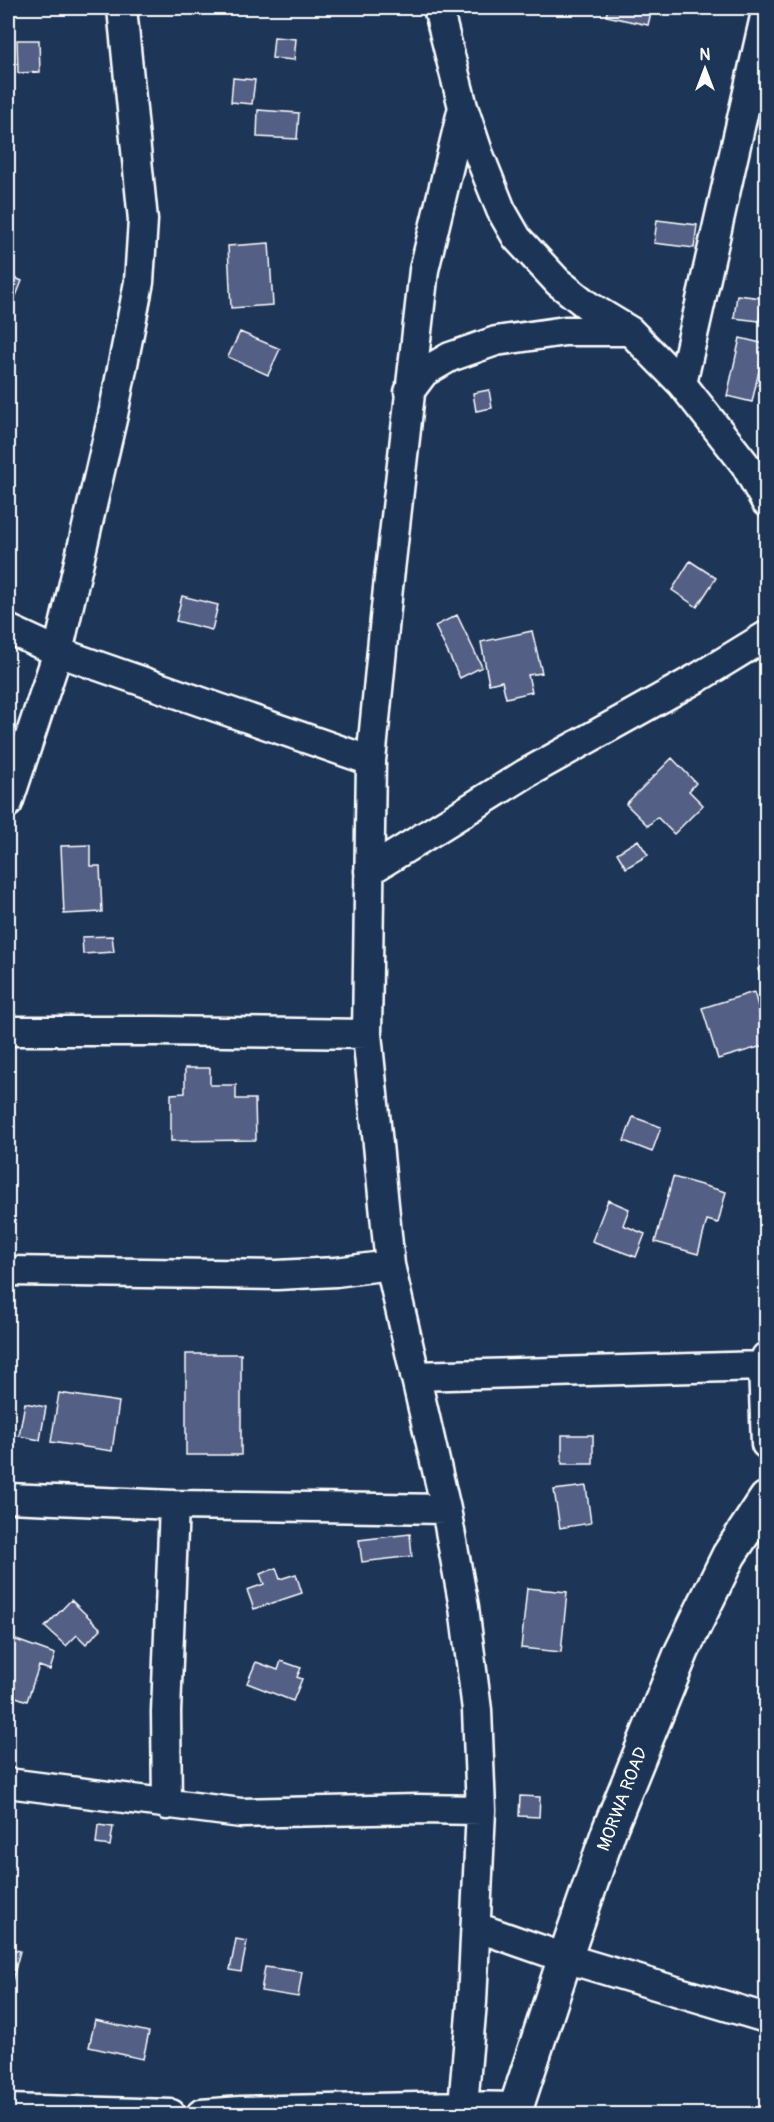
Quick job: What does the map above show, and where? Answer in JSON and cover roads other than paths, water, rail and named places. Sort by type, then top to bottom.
[{"type":"main road","name":"MORWA ROAD","points":[[515,2111],[564,1958],[610,1828],[682,1650],[729,1556],[766,1499]]},
{"type":"street","points":[[8,803],[58,652],[113,415],[139,282],[143,220],[122,8]]},
{"type":"street","points":[[438,8],[463,107],[478,153],[501,210],[517,238],[558,282],[587,305],[630,331],[682,384],[745,464],[766,502]]},
{"type":"street","points":[[682,384],[766,12]]},
{"type":"street","points":[[463,107],[424,270],[409,392],[371,761],[367,1034],[390,1265],[446,1509],[464,1607],[477,1710],[481,1810],[472,2002],[463,2106]]},
{"type":"street","points":[[409,392],[424,372],[450,357],[496,342],[565,331],[630,331]]},
{"type":"street","points":[[8,629],[58,652],[371,761]]},
{"type":"street","points":[[369,871],[525,774],[699,677],[766,636]]},
{"type":"street","points":[[8,1032],[157,1031],[367,1034]]},
{"type":"street","points":[[8,1271],[277,1275],[336,1272],[390,1265]]},
{"type":"street","points":[[415,1376],[765,1362],[766,1444]]},
{"type":"street","points":[[8,1498],[174,1505],[446,1509]]},
{"type":"street","points":[[167,1805],[166,1712],[174,1505]]},
{"type":"street","points":[[8,1783],[241,1814],[417,1809],[481,1810]]},
{"type":"street","points":[[476,1927],[564,1958],[766,2019]]},
{"type":"street","points":[[201,2115],[463,2106],[515,2111]]},
{"type":"street","points":[[8,2109],[171,2115]]}]
